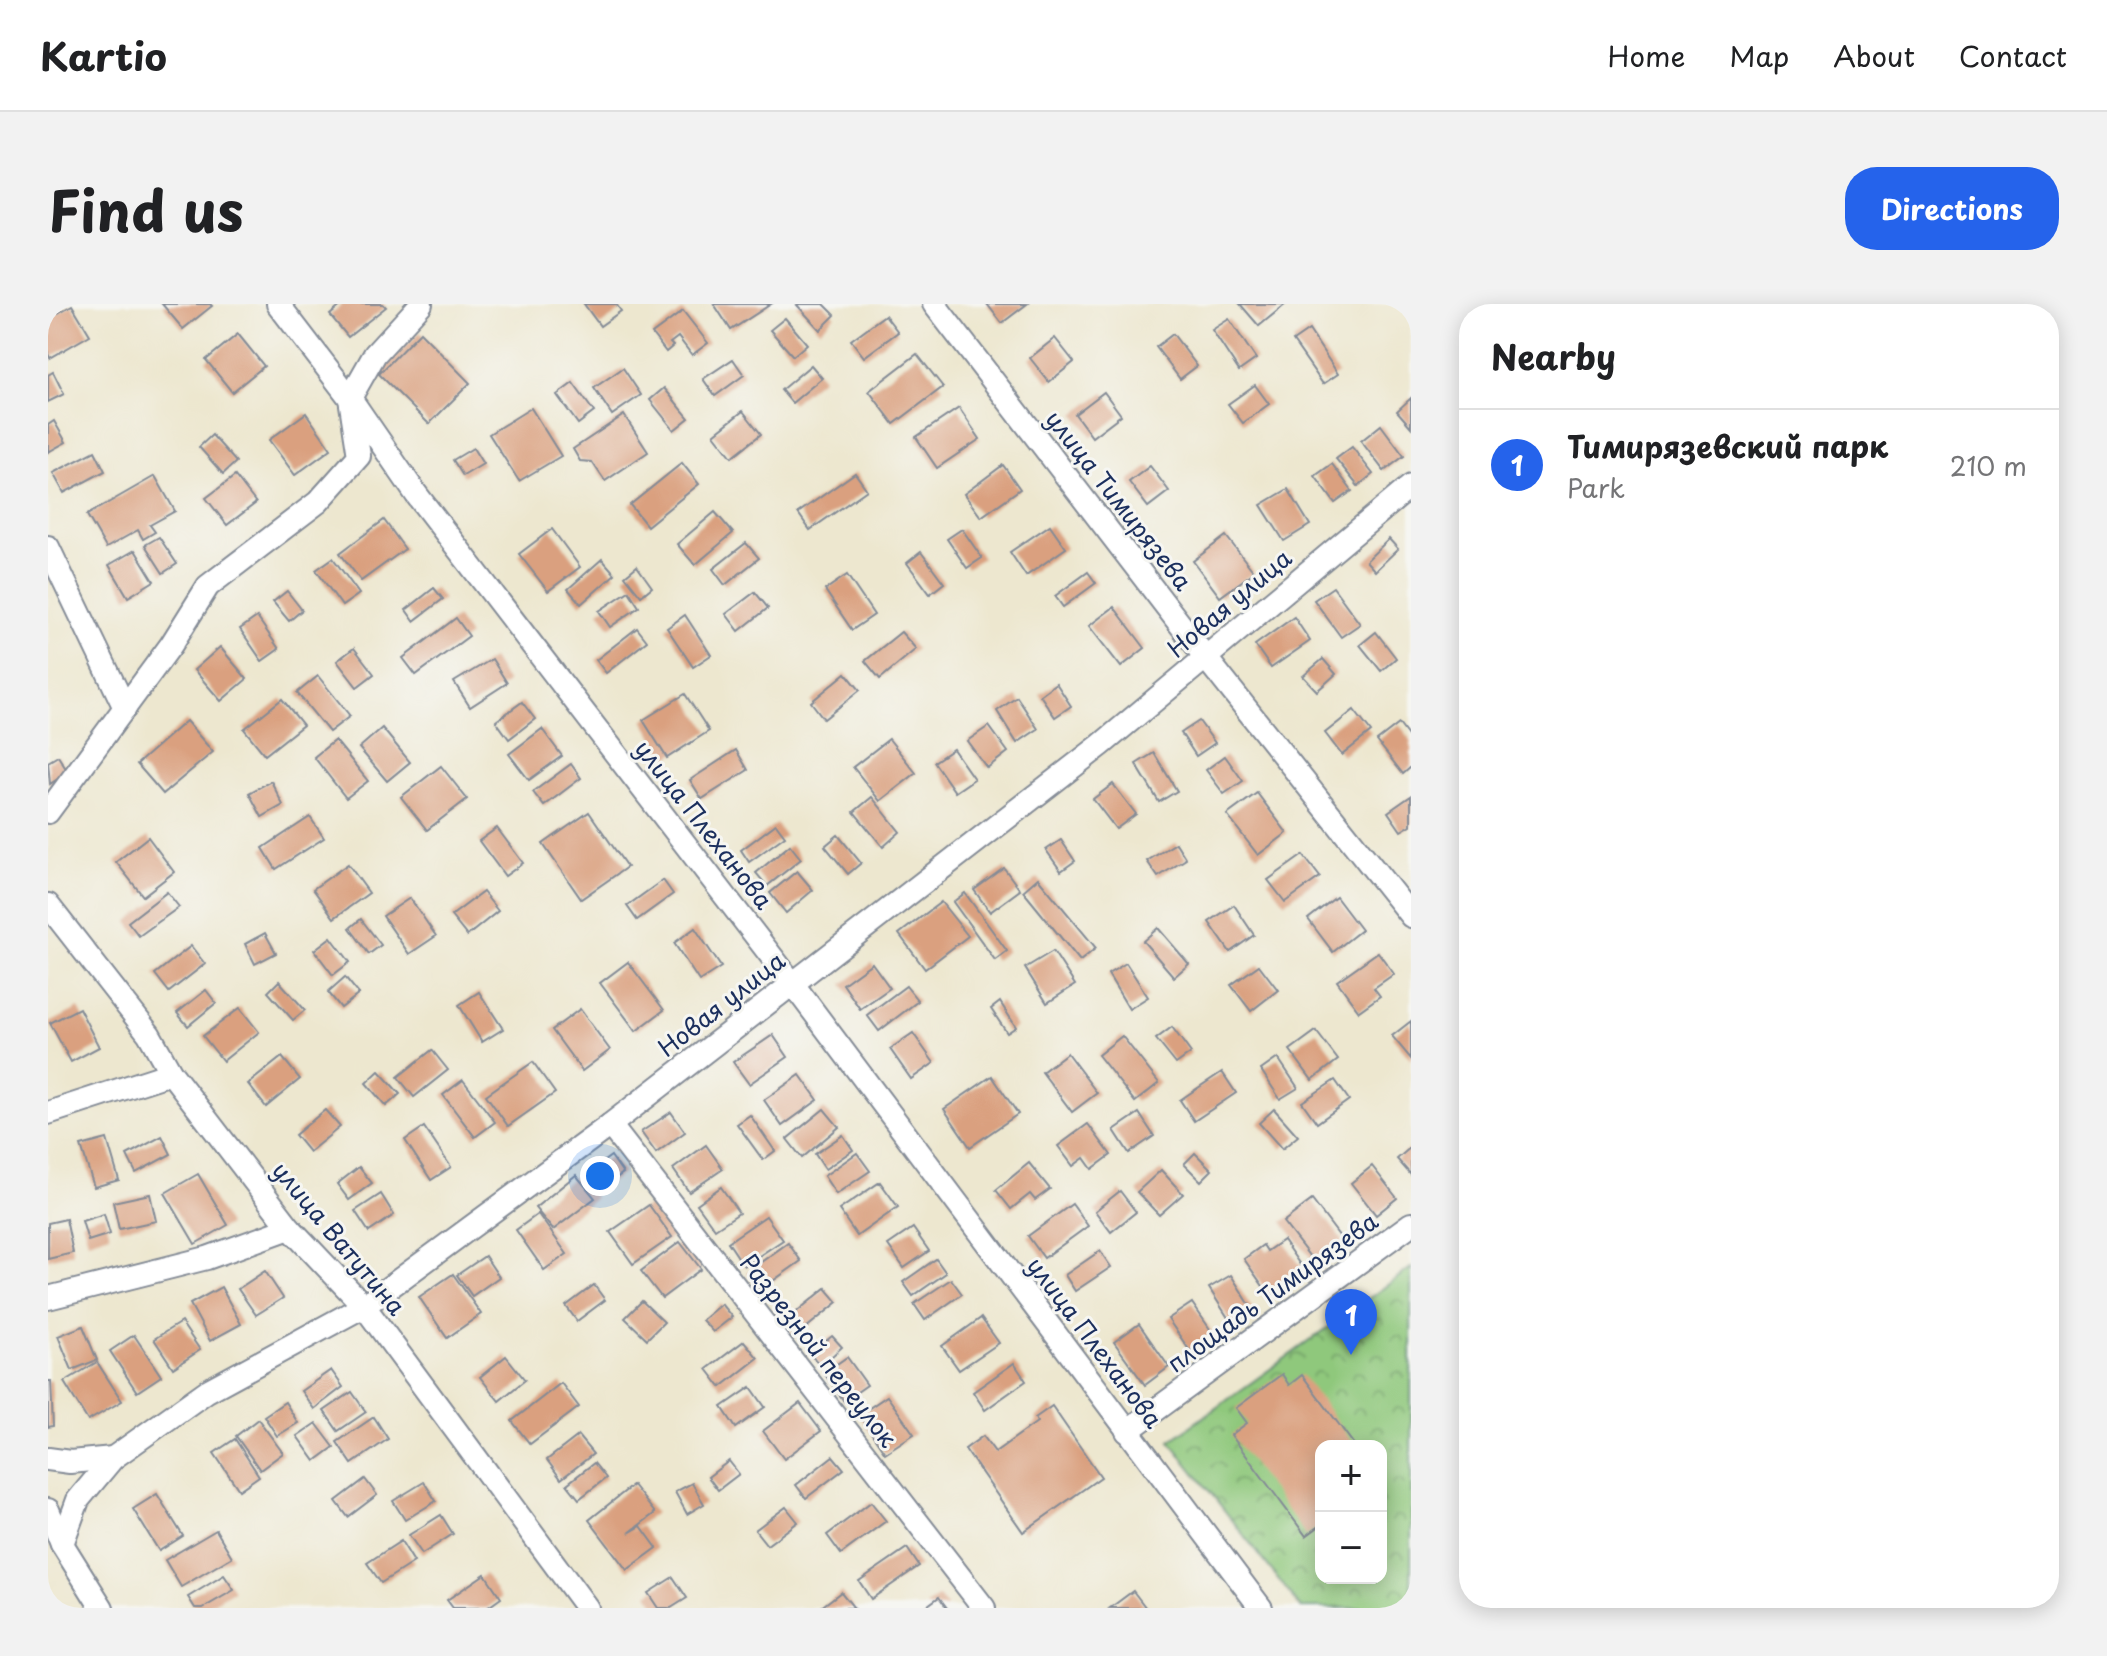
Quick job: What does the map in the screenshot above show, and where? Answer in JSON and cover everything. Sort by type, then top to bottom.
[{"type":"street","name":"улица Плеханова","points":[[278,304],[350,398],[416,494],[792,983],[1261,1608]]},
{"type":"street","points":[[48,812],[171,645],[208,586],[318,502],[359,456],[350,398],[375,354],[421,304]]},
{"type":"street","name":"улица Тимирязева","points":[[934,304],[1206,658],[1411,916]]},
{"type":"street","name":"Новая улица","points":[[53,1548],[78,1500],[113,1458],[207,1391],[364,1306],[610,1125],[1101,745],[1411,486]]},
{"type":"street","points":[[48,547],[125,708]]},
{"type":"street","name":"улица Ватутина","points":[[48,905],[149,1034],[171,1073],[290,1228],[364,1306],[587,1608]]},
{"type":"street","points":[[48,1113],[171,1073]]},
{"type":"street","name":"Разрезной переулок","points":[[610,1125],[984,1608]]},
{"type":"street","name":"площадь Тимирязева","points":[[1127,1431],[1411,1224]]},
{"type":"street","points":[[48,1298],[207,1258],[290,1228]]},
{"type":"street","points":[[48,1459],[70,1462],[113,1458]]},
{"type":"street","points":[[48,1510],[53,1548],[102,1608]]},
{"type":"green space","points":[[1411,1268],[1411,1608],[1301,1608],[1170,1441]]},
{"type":"building","points":[[162,304],[210,304],[212,306],[183,329]]},
{"type":"building","points":[[343,304],[383,304],[386,307],[348,337],[330,315]]},
{"type":"building","points":[[584,304],[616,304],[621,311],[600,326]]},
{"type":"building","points":[[714,304],[771,304],[731,330]]},
{"type":"building","points":[[799,304],[824,304],[835,315],[820,330]]},
{"type":"building","points":[[987,304],[1027,304],[1002,323]]},
{"type":"building","points":[[1240,304],[1286,304],[1259,326]]},
{"type":"building","points":[[72,305],[90,335],[50,358],[48,319]]},
{"type":"building","points":[[683,311],[708,343],[692,355],[678,337],[670,343],[673,346],[666,352],[652,334]]},
{"type":"building","points":[[885,315],[898,332],[864,357],[851,340]]},
{"type":"building","points":[[785,318],[807,344],[793,356],[770,330]]},
{"type":"building","points":[[1229,319],[1256,359],[1239,371],[1212,330]]},
{"type":"building","points":[[1309,330],[1338,374],[1323,384],[1293,341]]},
{"type":"building","points":[[420,332],[470,383],[429,424],[379,374]]},
{"type":"building","points":[[238,334],[264,366],[232,392],[206,360]]},
{"type":"building","points":[[1173,334],[1197,366],[1180,379],[1156,347]]},
{"type":"building","points":[[1055,338],[1074,362],[1049,382],[1030,358]]},
{"type":"building","points":[[917,354],[943,387],[894,424],[869,391]]},
{"type":"building","points":[[733,359],[744,375],[715,396],[703,379]]},
{"type":"building","points":[[811,365],[822,378],[792,403],[781,390]]},
{"type":"building","points":[[623,368],[641,395],[612,415],[594,388]]},
{"type":"building","points":[[53,372],[64,394],[48,402],[48,375]]},
{"type":"building","points":[[573,383],[594,412],[578,424],[557,395]]},
{"type":"building","points":[[1255,385],[1269,404],[1243,423],[1228,404]]},
{"type":"building","points":[[664,388],[689,418],[674,430],[650,400]]},
{"type":"building","points":[[1104,392],[1121,415],[1092,437],[1075,414]]},
{"type":"building","points":[[1411,398],[1411,427],[1397,411]]},
{"type":"building","points":[[531,408],[561,456],[519,481],[489,434]]},
{"type":"building","points":[[959,408],[980,439],[937,468],[916,437]]},
{"type":"building","points":[[743,411],[761,434],[732,457],[714,434]]},
{"type":"building","points":[[306,413],[331,449],[295,475],[269,440]]},
{"type":"building","points":[[624,415],[648,452],[605,481],[592,462],[580,461],[573,449]]},
{"type":"building","points":[[54,421],[66,442],[48,452],[48,425]]},
{"type":"building","points":[[1381,425],[1404,456],[1384,471],[1361,441]]},
{"type":"building","points":[[212,435],[236,462],[223,474],[199,447]]},
{"type":"building","points":[[1352,447],[1373,474],[1358,486],[1336,459]]},
{"type":"building","points":[[473,448],[483,464],[463,476],[453,460]]},
{"type":"building","points":[[95,451],[105,471],[64,493],[53,473]]},
{"type":"building","points":[[682,463],[699,484],[647,526],[630,505]]},
{"type":"building","points":[[1332,464],[1352,491],[1335,503],[1315,476]]},
{"type":"building","points":[[1003,465],[1020,489],[981,517],[964,494]]},
{"type":"building","points":[[1150,466],[1169,491],[1148,507],[1129,482]]},
{"type":"building","points":[[855,473],[867,490],[810,530],[798,513]]},
{"type":"building","points":[[155,476],[175,511],[150,525],[155,532],[143,539],[138,530],[106,548],[87,515]]},
{"type":"building","points":[[235,476],[256,503],[227,525],[206,498]]},
{"type":"building","points":[[1288,489],[1310,525],[1284,541],[1261,505]]},
{"type":"building","points":[[715,512],[733,533],[695,565],[677,544]]},
{"type":"building","points":[[384,520],[405,549],[361,581],[340,553]]},
{"type":"building","points":[[1050,525],[1066,548],[1026,576],[1010,552]]},
{"type":"building","points":[[552,529],[580,567],[548,591],[519,554]]},
{"type":"building","points":[[962,529],[982,558],[967,568],[947,539]]},
{"type":"building","points":[[1226,536],[1254,572],[1220,597],[1193,561]]},
{"type":"building","points":[[159,537],[177,564],[163,573],[145,545]]},
{"type":"building","points":[[1389,539],[1398,549],[1375,571],[1366,561]]},
{"type":"building","points":[[746,543],[759,558],[725,585],[713,569]]},
{"type":"building","points":[[135,550],[154,581],[128,597],[109,565]]},
{"type":"building","points":[[921,552],[944,583],[930,594],[907,563]]},
{"type":"building","points":[[333,558],[359,594],[342,606],[316,570]]},
{"type":"building","points":[[602,559],[615,574],[581,604],[568,589]]},
{"type":"building","points":[[637,566],[652,587],[641,596],[625,576]]},
{"type":"building","points":[[1088,572],[1096,583],[1063,607],[1055,596]]},
{"type":"building","points":[[847,575],[874,615],[852,630],[825,590]]},
{"type":"building","points":[[1333,587],[1360,624],[1341,637],[1314,600]]},
{"type":"building","points":[[434,588],[443,599],[414,621],[406,610]]},
{"type":"building","points":[[287,591],[302,610],[289,621],[273,602]]},
{"type":"building","points":[[629,591],[639,607],[610,627],[599,611]]},
{"type":"building","points":[[755,592],[768,608],[739,631],[726,614]]},
{"type":"building","points":[[1114,607],[1145,648],[1121,667],[1089,626]]},
{"type":"building","points":[[685,615],[711,655],[693,667],[667,628]]},
{"type":"building","points":[[257,617],[279,649],[262,661],[240,629]]},
{"type":"building","points":[[1294,617],[1310,641],[1271,668],[1255,645]]},
{"type":"building","points":[[456,618],[469,636],[416,675],[403,658]]},
{"type":"building","points":[[637,628],[647,641],[606,673],[596,660]]},
{"type":"building","points":[[901,632],[916,649],[880,679],[865,661]]},
{"type":"building","points":[[1376,632],[1396,658],[1381,671],[1360,645]]},
{"type":"building","points":[[220,647],[247,679],[221,701],[194,670]]},
{"type":"building","points":[[354,648],[374,674],[357,687],[337,661]]},
{"type":"building","points":[[492,659],[507,683],[470,707],[454,682]]},
{"type":"building","points":[[1323,659],[1336,674],[1317,691],[1303,676]]},
{"type":"building","points":[[846,673],[860,690],[824,719],[811,702]]},
{"type":"building","points":[[318,676],[350,716],[329,732],[297,693]]},
{"type":"building","points":[[1056,683],[1071,706],[1055,717],[1040,695]]},
{"type":"building","points":[[685,694],[709,731],[667,758],[643,720]]},
{"type":"building","points":[[1017,697],[1038,729],[1017,743],[997,711]]},
{"type":"building","points":[[282,699],[303,725],[265,755],[244,729]]},
{"type":"building","points":[[522,702],[535,719],[509,739],[496,721]]},
{"type":"building","points":[[1354,710],[1371,732],[1342,755],[1325,733]]},
{"type":"building","points":[[186,721],[213,752],[163,794],[137,764]]},
{"type":"building","points":[[1199,721],[1215,743],[1196,756],[1181,733]]},
{"type":"building","points":[[1399,724],[1411,740],[1411,767],[1403,774],[1377,741]]},
{"type":"building","points":[[989,726],[1008,752],[987,768],[967,741]]},
{"type":"building","points":[[382,728],[410,762],[387,781],[359,748]]},
{"type":"building","points":[[542,729],[562,756],[529,780],[509,754]]},
{"type":"building","points":[[889,739],[916,773],[880,801],[853,767]]},
{"type":"building","points":[[335,740],[368,781],[346,798],[314,757]]},
{"type":"building","points":[[953,749],[974,779],[955,792],[934,762]]},
{"type":"building","points":[[736,750],[748,770],[702,799],[690,780]]},
{"type":"building","points":[[1154,753],[1177,791],[1159,802],[1136,764]]},
{"type":"building","points":[[58,756],[68,772],[50,784],[48,762]]},
{"type":"building","points":[[1225,756],[1243,781],[1224,794],[1206,770]]},
{"type":"building","points":[[571,764],[581,778],[544,806],[533,792]]},
{"type":"building","points":[[441,766],[467,799],[427,830],[401,797]]},
{"type":"building","points":[[271,781],[283,805],[262,817],[249,793]]},
{"type":"building","points":[[1113,784],[1136,814],[1116,829],[1093,799]]},
{"type":"building","points":[[1257,793],[1287,833],[1258,855],[1227,815]]},
{"type":"building","points":[[1411,796],[1411,825],[1401,831],[1388,812]]},
{"type":"building","points":[[872,797],[900,832],[883,847],[854,812]]},
{"type":"building","points":[[589,812],[627,867],[581,899],[543,844]]},
{"type":"building","points":[[310,817],[324,838],[276,869],[263,848]]},
{"type":"building","points":[[776,824],[785,836],[749,862],[741,850]]},
{"type":"building","points":[[497,828],[523,863],[505,876],[479,841]]},
{"type":"building","points":[[838,835],[861,863],[848,874],[825,846]]},
{"type":"building","points":[[148,837],[174,872],[143,896],[116,862]]},
{"type":"building","points":[[1061,840],[1075,861],[1061,871],[1046,850]]},
{"type":"building","points":[[1176,843],[1186,859],[1158,877],[1147,861]]},
{"type":"building","points":[[790,845],[801,859],[767,886],[756,873]]},
{"type":"building","points":[[1303,855],[1320,877],[1285,902],[1268,880]]},
{"type":"building","points":[[348,864],[369,893],[334,918],[313,889]]},
{"type":"building","points":[[1004,868],[1020,890],[990,912],[974,890]]},
{"type":"building","points":[[797,871],[813,890],[786,913],[770,893]]},
{"type":"building","points":[[1038,878],[1096,948],[1080,961],[1023,891]]},
{"type":"building","points":[[663,880],[673,894],[637,920],[627,906]]},
{"type":"building","points":[[167,892],[179,907],[139,936],[128,922]]},
{"type":"building","points":[[483,892],[498,911],[467,936],[451,916]]},
{"type":"building","points":[[965,893],[1007,951],[995,960],[953,902]]},
{"type":"building","points":[[1336,897],[1361,930],[1333,952],[1308,919]]},
{"type":"building","points":[[410,898],[436,936],[409,954],[383,916]]},
{"type":"building","points":[[941,902],[968,936],[925,969],[899,934]]},
{"type":"building","points":[[1234,905],[1254,935],[1230,952],[1209,922]]},
{"type":"building","points":[[361,919],[381,945],[369,954],[350,928]]},
{"type":"building","points":[[695,928],[721,967],[699,981],[674,943]]},
{"type":"building","points":[[1158,928],[1189,964],[1174,977],[1143,941]]},
{"type":"building","points":[[265,933],[276,953],[255,964],[245,944]]},
{"type":"building","points":[[331,937],[350,962],[333,975],[314,950]]},
{"type":"building","points":[[191,946],[205,964],[169,992],[155,974]]},
{"type":"building","points":[[1053,951],[1075,985],[1047,1003],[1025,968]]},
{"type":"building","points":[[1378,952],[1394,974],[1374,988],[1380,996],[1359,1011],[1337,981]]},
{"type":"building","points":[[628,962],[664,1010],[636,1031],[600,983]]},
{"type":"building","points":[[872,963],[890,988],[860,1009],[843,984]]},
{"type":"building","points":[[1126,963],[1148,997],[1129,1009],[1108,974]]},
{"type":"building","points":[[1259,965],[1278,990],[1251,1011],[1231,985]]},
{"type":"building","points":[[345,977],[359,994],[341,1008],[328,992]]},
{"type":"building","points":[[279,981],[305,1010],[293,1020],[268,992]]},
{"type":"building","points":[[906,986],[918,1001],[879,1031],[867,1015]]},
{"type":"building","points":[[206,990],[216,1003],[188,1026],[177,1013]]},
{"type":"building","points":[[479,992],[503,1029],[482,1042],[459,1005]]},
{"type":"building","points":[[1000,1002],[1016,1027],[1007,1033],[991,1009]]},
{"type":"building","points":[[79,1008],[99,1047],[71,1062],[50,1023]]},
{"type":"building","points":[[240,1008],[259,1032],[223,1061],[203,1036]]},
{"type":"building","points":[[580,1009],[610,1050],[582,1071],[552,1030]]},
{"type":"building","points":[[1411,1021],[1411,1059],[1392,1036]]},
{"type":"building","points":[[1172,1027],[1191,1053],[1176,1064],[1156,1039]]},
{"type":"building","points":[[1316,1031],[1338,1060],[1312,1080],[1290,1050]]},
{"type":"building","points":[[913,1033],[934,1063],[911,1079],[890,1049]]},
{"type":"building","points":[[773,1035],[788,1057],[749,1084],[733,1062]]},
{"type":"building","points":[[1122,1036],[1159,1083],[1135,1102],[1098,1055]]},
{"type":"building","points":[[432,1050],[448,1070],[414,1097],[398,1077]]},
{"type":"building","points":[[1067,1053],[1097,1093],[1072,1112],[1042,1072]]},
{"type":"building","points":[[282,1057],[300,1079],[266,1107],[248,1084]]},
{"type":"building","points":[[1278,1058],[1298,1088],[1280,1099],[1261,1070]]},
{"type":"building","points":[[533,1062],[555,1093],[508,1126],[486,1095]]},
{"type":"building","points":[[379,1071],[400,1094],[386,1106],[366,1083]]},
{"type":"building","points":[[1222,1072],[1236,1093],[1194,1121],[1180,1100]]},
{"type":"building","points":[[800,1075],[818,1100],[782,1126],[764,1100]]},
{"type":"building","points":[[992,1076],[1018,1114],[970,1147],[944,1109]]},
{"type":"building","points":[[463,1080],[495,1122],[475,1137],[443,1095]]},
{"type":"building","points":[[1335,1080],[1349,1100],[1317,1123],[1302,1102]]},
{"type":"building","points":[[824,1109],[839,1127],[802,1158],[787,1139]]},
{"type":"building","points":[[1274,1109],[1298,1136],[1282,1149],[1259,1123]]},
{"type":"building","points":[[325,1110],[340,1127],[309,1152],[295,1135]]},
{"type":"building","points":[[671,1112],[685,1132],[656,1153],[641,1132]]},
{"type":"building","points":[[1139,1113],[1154,1136],[1129,1153],[1114,1130]]},
{"type":"building","points":[[750,1115],[775,1151],[763,1160],[737,1124]]},
{"type":"building","points":[[1088,1124],[1111,1155],[1092,1169],[1084,1158],[1073,1166],[1058,1146]]},
{"type":"building","points":[[424,1127],[451,1167],[431,1180],[405,1140]]},
{"type":"building","points":[[843,1135],[853,1150],[825,1169],[815,1154]]},
{"type":"building","points":[[162,1136],[171,1154],[136,1173],[127,1155]]},
{"type":"building","points":[[107,1139],[119,1180],[94,1187],[81,1146]]},
{"type":"building","points":[[706,1145],[723,1169],[689,1192],[673,1169]]},
{"type":"building","points":[[1411,1147],[1411,1175],[1397,1159]]},
{"type":"building","points":[[857,1153],[870,1171],[836,1194],[824,1176]]},
{"type":"building","points":[[1195,1153],[1212,1170],[1201,1181],[1184,1164]]},
{"type":"building","points":[[611,1156],[623,1173],[597,1192],[585,1175]]},
{"type":"building","points":[[1029,1163],[1050,1189],[1035,1200],[1030,1194],[1011,1209],[996,1190]]},
{"type":"building","points":[[1372,1166],[1397,1198],[1376,1215],[1351,1183]]},
{"type":"building","points":[[359,1167],[372,1183],[349,1200],[337,1184]]},
{"type":"building","points":[[1161,1170],[1183,1194],[1159,1215],[1137,1192]]},
{"type":"building","points":[[198,1174],[228,1225],[195,1244],[165,1193]]},
{"type":"building","points":[[576,1175],[595,1198],[553,1230],[535,1208]]},
{"type":"building","points":[[880,1182],[898,1207],[857,1236],[839,1210]]},
{"type":"building","points":[[721,1187],[739,1213],[715,1229],[697,1204]]},
{"type":"building","points":[[1120,1191],[1136,1212],[1111,1232],[1095,1211]]},
{"type":"building","points":[[150,1194],[156,1221],[119,1229],[113,1202]]},
{"type":"building","points":[[381,1194],[394,1215],[369,1232],[355,1211]]},
{"type":"building","points":[[1312,1200],[1343,1241],[1314,1262],[1283,1222]]},
{"type":"building","points":[[1072,1204],[1088,1226],[1044,1258],[1028,1236]]},
{"type":"building","points":[[649,1205],[672,1237],[633,1264],[610,1232]]},
{"type":"building","points":[[104,1214],[110,1234],[88,1241],[82,1221]]},
{"type":"building","points":[[538,1214],[567,1254],[544,1270],[516,1230]]},
{"type":"building","points":[[766,1216],[783,1240],[744,1266],[728,1242]]},
{"type":"building","points":[[66,1219],[73,1253],[48,1259],[48,1223]]},
{"type":"building","points":[[913,1228],[929,1251],[904,1268],[888,1245]]},
{"type":"building","points":[[1283,1240],[1305,1272],[1270,1296],[1244,1259],[1263,1245],[1267,1251]]},
{"type":"building","points":[[680,1242],[701,1269],[662,1298],[641,1271]]},
{"type":"building","points":[[788,1243],[801,1261],[760,1290],[747,1272]]},
{"type":"building","points":[[1100,1251],[1111,1267],[1075,1291],[1065,1275]]},
{"type":"building","points":[[485,1256],[499,1277],[472,1296],[457,1275]]},
{"type":"building","points":[[936,1259],[946,1273],[913,1296],[903,1282]]},
{"type":"building","points":[[265,1271],[283,1298],[256,1315],[238,1289]]},
{"type":"building","points":[[453,1274],[481,1314],[447,1338],[419,1297]]},
{"type":"building","points":[[1231,1275],[1253,1310],[1232,1324],[1209,1288]]},
{"type":"building","points":[[951,1279],[962,1294],[925,1320],[914,1304]]},
{"type":"building","points":[[594,1285],[605,1300],[577,1321],[566,1306]]},
{"type":"building","points":[[221,1287],[241,1324],[210,1341],[190,1304]]},
{"type":"building","points":[[826,1288],[838,1302],[796,1336],[784,1322]]},
{"type":"building","points":[[642,1301],[664,1322],[647,1339],[625,1318]]},
{"type":"building","points":[[1192,1303],[1214,1335],[1190,1351],[1168,1319]]},
{"type":"building","points":[[721,1304],[732,1317],[713,1332],[702,1320]]},
{"type":"building","points":[[981,1318],[999,1343],[959,1370],[942,1346]]},
{"type":"building","points":[[181,1322],[200,1350],[173,1368],[154,1339]]},
{"type":"building","points":[[1139,1324],[1169,1367],[1145,1385],[1114,1342]]},
{"type":"building","points":[[83,1326],[97,1360],[72,1370],[58,1336]]},
{"type":"building","points":[[134,1335],[161,1376],[137,1392],[110,1351]]},
{"type":"building","points":[[832,1336],[842,1347],[821,1366],[810,1354]]},
{"type":"building","points":[[744,1341],[758,1358],[721,1387],[707,1369]]},
{"type":"building","points":[[506,1356],[525,1380],[499,1401],[480,1377]]},
{"type":"building","points":[[847,1357],[867,1385],[844,1401],[824,1373]]},
{"type":"building","points":[[97,1362],[122,1401],[88,1421],[64,1382]]},
{"type":"building","points":[[1014,1363],[1026,1381],[985,1410],[973,1392]]},
{"type":"building","points":[[331,1370],[343,1387],[314,1409],[301,1391]]},
{"type":"building","points":[[1282,1374],[1289,1385],[1302,1375],[1351,1440],[1315,1440],[1315,1529],[1306,1536],[1231,1435],[1247,1423],[1236,1408]]},
{"type":"building","points":[[48,1381],[51,1381],[53,1426],[48,1427]]},
{"type":"building","points":[[561,1383],[579,1407],[530,1444],[512,1421]]},
{"type":"building","points":[[751,1387],[765,1407],[736,1428],[722,1407]]},
{"type":"building","points":[[352,1392],[366,1412],[338,1431],[324,1411]]},
{"type":"building","points":[[887,1396],[914,1434],[885,1453],[859,1415]]},
{"type":"building","points":[[285,1402],[298,1423],[277,1436],[264,1416]]},
{"type":"building","points":[[800,1403],[821,1431],[784,1459],[763,1431]]},
{"type":"building","points":[[1052,1406],[1101,1477],[1023,1532],[965,1449],[983,1436],[995,1452],[1037,1422],[1035,1418]]},
{"type":"building","points":[[374,1417],[388,1439],[352,1464],[337,1442]]},
{"type":"building","points":[[258,1419],[283,1453],[260,1470],[236,1436]]},
{"type":"building","points":[[316,1423],[334,1447],[315,1461],[297,1436]]},
{"type":"building","points":[[578,1436],[593,1454],[561,1479],[547,1460]]},
{"type":"building","points":[[235,1439],[259,1476],[239,1490],[214,1453]]},
{"type":"building","points":[[833,1456],[844,1469],[806,1498],[796,1485]]},
{"type":"building","points":[[729,1461],[739,1474],[718,1490],[708,1477]]},
{"type":"building","points":[[594,1463],[606,1478],[579,1499],[567,1484]]},
{"type":"building","points":[[365,1479],[377,1495],[348,1517],[336,1501]]},
{"type":"building","points":[[424,1482],[436,1501],[405,1520],[393,1501]]},
{"type":"building","points":[[692,1483],[704,1504],[687,1514],[675,1492]]},
{"type":"building","points":[[633,1485],[655,1513],[629,1533],[641,1526],[657,1548],[627,1570],[589,1520]]},
{"type":"building","points":[[157,1494],[183,1536],[159,1551],[133,1509]]},
{"type":"building","points":[[871,1502],[886,1521],[841,1554],[827,1535]]},
{"type":"building","points":[[786,1507],[798,1522],[767,1545],[755,1530]]},
{"type":"building","points":[[441,1515],[453,1534],[422,1554],[409,1535]]},
{"type":"building","points":[[216,1530],[232,1557],[181,1587],[165,1560]]},
{"type":"building","points":[[401,1541],[414,1562],[381,1583],[367,1563]]},
{"type":"building","points":[[907,1548],[919,1566],[871,1599],[859,1581]]},
{"type":"building","points":[[485,1574],[501,1598],[487,1608],[453,1608],[447,1600]]},
{"type":"building","points":[[224,1575],[234,1590],[203,1608],[195,1608],[188,1597]]},
{"type":"building","points":[[673,1577],[687,1598],[671,1608],[658,1608],[648,1593]]},
{"type":"building","points":[[1133,1591],[1146,1608],[1110,1608]]},
{"type":"building","points":[[841,1592],[854,1608],[820,1608]]},
{"type":"building","points":[[939,1597],[947,1608],[924,1608]]},
{"type":"place","name":"Тимирязевский парк","points":[[1351,1355]]}]
